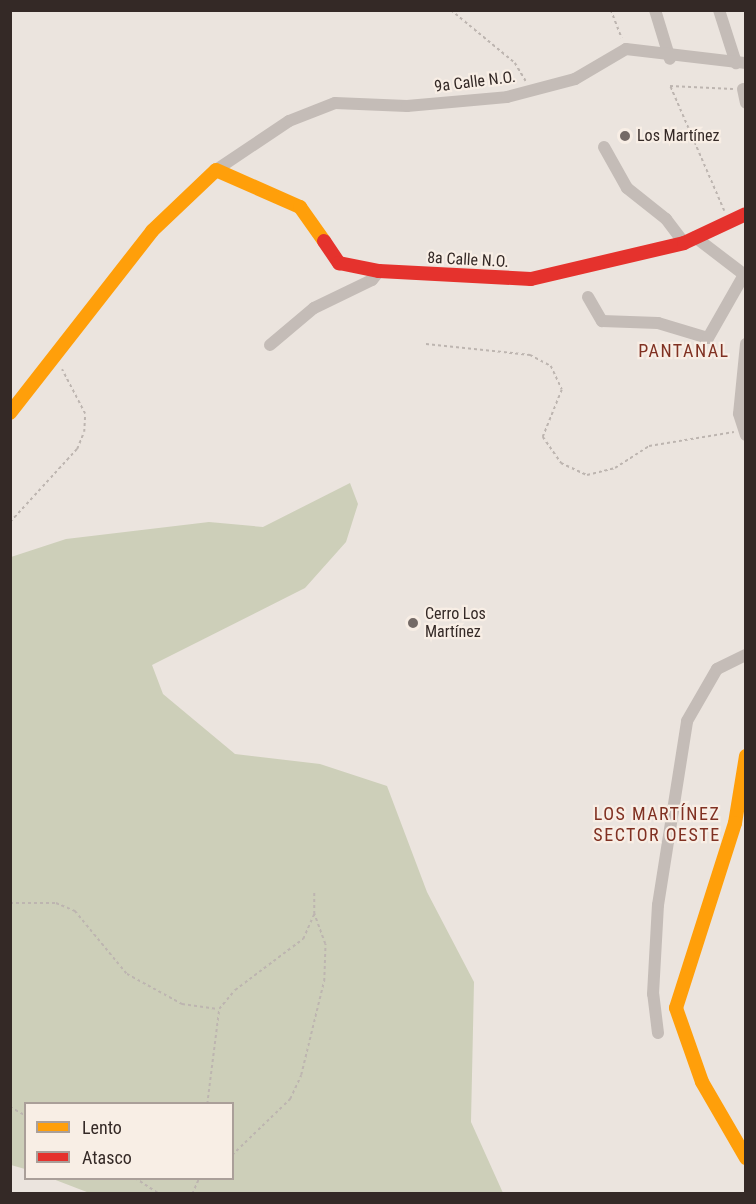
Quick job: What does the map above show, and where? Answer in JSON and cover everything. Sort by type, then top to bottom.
[{"type":"street","points":[[655,10],[670,59]]},
{"type":"street","points":[[626,49],[670,59],[741,63],[718,10]]},
{"type":"street","name":"9a Calle N.O.","points":[[216,170],[289,121],[328,104],[407,106],[531,91],[591,73],[626,49]]},
{"type":"street","points":[[743,89],[746,103]]},
{"type":"street","points":[[588,297],[593,314],[602,321],[658,323],[708,338],[745,275],[689,240],[627,188],[604,147]]},
{"type":"street","points":[[10,413],[152,231],[216,170]]},
{"type":"street","name":"8a Calle N.O.","points":[[216,170],[300,207],[339,263],[379,271],[531,279],[596,268],[689,240],[727,220],[746,214]]},
{"type":"street","points":[[270,345],[314,308],[372,280],[379,271]]},
{"type":"street","points":[[744,427],[746,344]]},
{"type":"street","points":[[658,1033],[653,994],[658,905],[687,721],[717,669],[746,655]]},
{"type":"street","points":[[746,756],[735,823],[676,1008],[702,1082],[746,1158]]},
{"type":"path","points":[[451,10],[515,63],[531,91]]},
{"type":"path","points":[[611,10],[626,49]]},
{"type":"path","points":[[727,220],[670,86],[743,89]]},
{"type":"path","points":[[426,344],[530,355],[551,366],[562,390],[543,437],[561,463],[587,475],[615,468],[649,446],[716,438],[744,427]]},
{"type":"path","points":[[10,522],[77,449],[84,432],[77,393],[55,358]]},
{"type":"path","points":[[234,1153],[290,1099],[300,1075],[324,981],[325,944],[314,914],[314,891]]},
{"type":"path","points":[[10,903],[56,903],[75,911],[127,974],[182,1004],[219,1009]]},
{"type":"path","points":[[207,1102],[219,1009],[235,990],[288,955],[314,914]]},
{"type":"path","points":[[10,1107],[24,1115]]},
{"type":"path","points":[[137,1180],[160,1194]]},
{"type":"path","points":[[192,1194],[199,1180]]},
{"type":"green space","points":[[350,483],[358,504],[346,542],[305,588],[152,665],[163,694],[235,754],[320,764],[387,786],[427,892],[474,982],[471,1122],[503,1193],[92,1194],[56,1180],[234,1180],[234,1102],[24,1102],[24,1169],[11,1165],[11,557],[66,539],[209,522],[263,527]]},
{"type":"traffic: slow","points":[[10,413],[152,231],[216,170],[300,207],[324,241]]},
{"type":"traffic: slow","points":[[746,756],[735,823],[676,1008],[702,1082],[746,1158]]},
{"type":"traffic: jam","points":[[324,241],[339,263],[379,271],[531,279],[684,243],[746,214]]},
{"type":"place","name":"Los Martínez","points":[[625,136]]},
{"type":"place","name":"Cerro Los Martínez","points":[[413,623]]},
{"type":"district","name":"PANTANAL","points":[[684,351]]},
{"type":"district","name":"LOS MARTÍNEZ SECTOR OESTE","points":[[657,825]]}]
